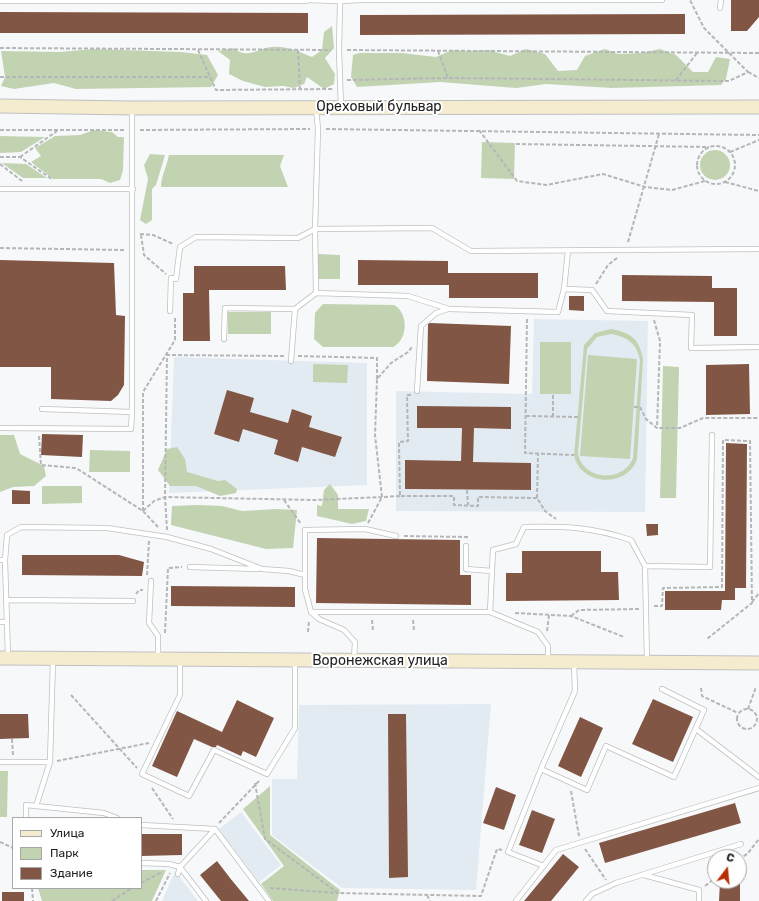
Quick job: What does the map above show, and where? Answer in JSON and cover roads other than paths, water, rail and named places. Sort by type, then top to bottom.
[{"type":"main road","name":"Ореховый бульвар","points":[[0,106],[132,108],[759,107]]},
{"type":"main road","name":"Воронежская улица","points":[[4,658],[574,663],[759,663]]},
{"type":"lane","points":[[0,1],[662,0]]},
{"type":"lane","points":[[720,8],[721,0]]},
{"type":"lane","points":[[340,1],[338,50],[341,108]]},
{"type":"lane","points":[[0,428],[131,429],[133,233],[132,108]]},
{"type":"lane","points":[[316,108],[318,129],[315,229],[316,293]]},
{"type":"lane","points":[[0,189],[133,189]]},
{"type":"lane","points":[[170,311],[172,278],[176,278],[180,247],[196,237],[298,238],[315,229],[432,228],[471,251],[759,249]]},
{"type":"lane","points":[[224,339],[225,308],[295,309],[316,293],[408,296],[449,309],[558,312],[564,289],[568,251]]},
{"type":"lane","points":[[564,289],[592,290],[607,311],[692,315],[691,348],[759,347]]},
{"type":"lane","points":[[292,359],[295,309]]},
{"type":"lane","points":[[417,391],[420,326],[436,313],[449,309]]},
{"type":"lane","points":[[42,409],[132,412]]},
{"type":"lane","points":[[645,566],[710,567],[712,435]]},
{"type":"lane","points":[[490,612],[493,550],[516,544],[524,527],[565,526],[607,532],[631,540],[645,566],[647,662]]},
{"type":"lane","points":[[4,658],[7,622],[2,560],[7,535],[21,527],[107,528],[167,537],[211,549],[262,569]]},
{"type":"lane","points":[[354,660],[354,642],[344,630],[319,618],[311,612],[305,589],[305,530],[365,529],[396,536]]},
{"type":"lane","points":[[466,546],[466,569],[492,571]]},
{"type":"lane","points":[[190,567],[262,569],[289,571],[305,575]]},
{"type":"lane","points":[[151,581],[149,623],[158,636],[158,660]]},
{"type":"lane","points":[[6,600],[133,601]]},
{"type":"lane","points":[[311,612],[490,612],[538,632],[548,646],[548,662]]},
{"type":"lane","points":[[0,622],[7,622]]},
{"type":"lane","points":[[36,806],[50,762],[53,659]]},
{"type":"lane","points":[[180,660],[180,695],[142,774],[189,796],[214,750],[267,774],[295,728],[295,660]]},
{"type":"lane","points":[[544,866],[508,852],[541,769],[575,690],[574,663]]},
{"type":"lane","points":[[541,769],[587,790],[606,746],[674,777],[704,710],[662,689]]},
{"type":"lane","points":[[696,729],[759,777]]},
{"type":"lane","points":[[0,762],[50,762]]},
{"type":"lane","points":[[516,901],[556,850],[759,788]]},
{"type":"lane","points":[[26,817],[26,805],[104,813],[114,817]]},
{"type":"lane","points":[[142,825],[215,829]]},
{"type":"lane","points":[[178,874],[178,866],[215,829]]},
{"type":"lane","points":[[215,829],[269,901]]},
{"type":"lane","points":[[586,901],[592,894],[616,883],[741,844]]},
{"type":"lane","points":[[142,863],[178,866],[206,901]]},
{"type":"lane","points":[[644,875],[699,890],[699,901]]}]
